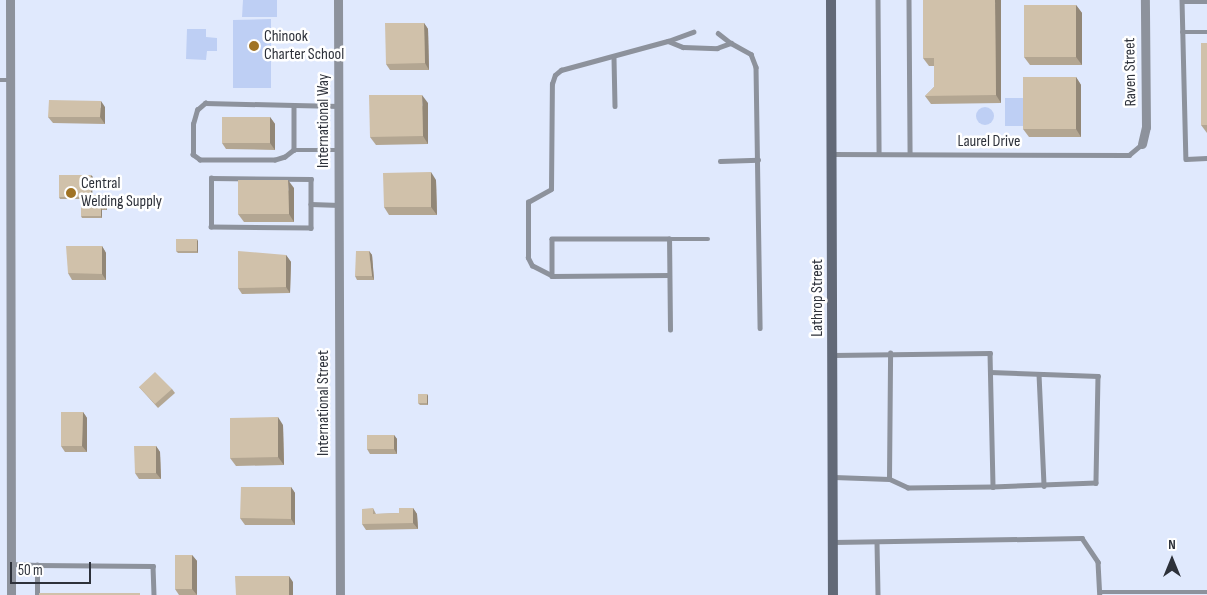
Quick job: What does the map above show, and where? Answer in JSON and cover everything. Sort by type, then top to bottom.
[{"type":"main road","name":"Lathrop Street","points":[[831,0],[833,595]]},
{"type":"street","points":[[10,0],[12,595]]},
{"type":"street","name":"International Way","points":[[338,0],[339,208]]},
{"type":"street","name":"Raven Street","points":[[1142,144],[1146,127],[1145,0]]},
{"type":"street","name":"International Street","points":[[339,208],[340,595]]},
{"type":"lane","points":[[878,0],[879,154]]},
{"type":"lane","points":[[909,0],[910,154]]},
{"type":"lane","points":[[1207,2],[1182,1],[1186,159],[1207,158]]},
{"type":"lane","points":[[670,275],[552,276],[532,266],[528,258],[528,202],[551,189],[552,84],[561,70],[614,58],[693,32]]},
{"type":"lane","points":[[1182,32],[1207,32]]},
{"type":"lane","points":[[718,33],[750,54],[755,61],[760,328]]},
{"type":"lane","points":[[668,41],[683,47],[717,48],[731,43]]},
{"type":"lane","points":[[614,58],[615,106]]},
{"type":"lane","points":[[0,80],[10,80]]},
{"type":"lane","points":[[339,106],[205,103],[197,110],[193,124],[193,155],[200,160],[275,160],[294,150],[339,150]]},
{"type":"lane","points":[[294,105],[294,150]]},
{"type":"lane","name":"Laurel Drive","points":[[832,154],[1129,155],[1142,144]]},
{"type":"lane","points":[[720,161],[758,160]]},
{"type":"lane","points":[[211,178],[311,179],[311,204],[310,228],[211,227],[211,178]]},
{"type":"lane","points":[[311,204],[339,208]]},
{"type":"lane","points":[[552,276],[552,238],[708,238]]},
{"type":"lane","points":[[669,238],[670,330]]},
{"type":"lane","points":[[833,354],[990,352],[993,486]]},
{"type":"lane","points":[[889,478],[890,353]]},
{"type":"lane","points":[[833,477],[889,478],[908,488],[1044,486],[1096,482],[1098,376],[990,372]]},
{"type":"lane","points":[[1039,374],[1044,486]]},
{"type":"lane","points":[[833,542],[1082,538],[1098,562],[1100,594],[1207,592]]},
{"type":"lane","points":[[877,542],[878,595]]},
{"type":"lane","points":[[11,564],[153,566],[154,595]]},
{"type":"lane","points":[[37,565],[37,595]]},
{"type":"shaded area","points":[[243,0],[277,0],[277,17],[242,17]]},
{"type":"shaded area","points":[[271,19],[271,88],[233,88],[233,20]]},
{"type":"shaded area","points":[[187,29],[206,29],[206,37],[217,38],[217,51],[207,51],[206,60],[186,59]]},
{"type":"shaded area","points":[[1005,98],[1023,98],[1023,126],[1005,126]]},
{"type":"shaded area","points":[[981,107],[989,107],[994,112],[992,123],[981,125],[976,120],[976,112]]},
{"type":"building","points":[[923,0],[995,0],[996,95],[925,96],[934,87],[934,58],[923,58]]},
{"type":"building","points":[[1024,5],[1076,5],[1076,57],[1024,57]]},
{"type":"building","points":[[385,23],[424,23],[425,63],[386,64]]},
{"type":"building","points":[[1201,43],[1207,43],[1207,125],[1201,125]]},
{"type":"building","points":[[1023,77],[1076,77],[1076,129],[1023,129]]},
{"type":"building","points":[[369,95],[422,95],[423,136],[370,137]]},
{"type":"building","points":[[49,100],[101,101],[100,117],[48,117]]},
{"type":"building","points":[[222,117],[270,117],[270,143],[222,143]]},
{"type":"building","points":[[431,172],[431,207],[384,207],[383,173]]},
{"type":"building","points":[[59,175],[91,175],[91,195],[106,195],[105,208],[101,208],[101,216],[81,216],[81,197],[59,197]]},
{"type":"building","points":[[238,180],[288,180],[289,214],[238,214]]},
{"type":"building","points":[[176,239],[197,239],[197,251],[176,251]]},
{"type":"building","points":[[66,246],[102,246],[102,274],[68,273]]},
{"type":"building","points":[[238,251],[286,255],[286,287],[238,288]]},
{"type":"building","points":[[356,251],[369,251],[372,276],[355,276]]},
{"type":"building","points":[[155,372],[172,389],[155,404],[139,387]]},
{"type":"building","points":[[418,394],[427,394],[427,403],[418,403]]},
{"type":"building","points":[[61,412],[83,412],[82,446],[61,446]]},
{"type":"building","points":[[278,417],[278,457],[230,458],[230,418]]},
{"type":"building","points":[[367,435],[394,435],[394,449],[367,449]]},
{"type":"building","points":[[134,446],[156,446],[156,473],[135,473]]},
{"type":"building","points":[[241,487],[291,487],[291,519],[240,518]]},
{"type":"building","points":[[373,508],[373,514],[399,513],[399,508],[413,508],[413,523],[362,524],[362,509]]},
{"type":"building","points":[[175,555],[192,555],[192,589],[175,589]]},
{"type":"building","points":[[235,576],[289,576],[289,595],[236,595]]},
{"type":"building","points":[[39,593],[140,593],[140,595],[39,595]]},
{"type":"place","name":"Chinook Charter School","points":[[254,46]]},
{"type":"place","name":"Central Welding Supply","points":[[71,193]]}]
